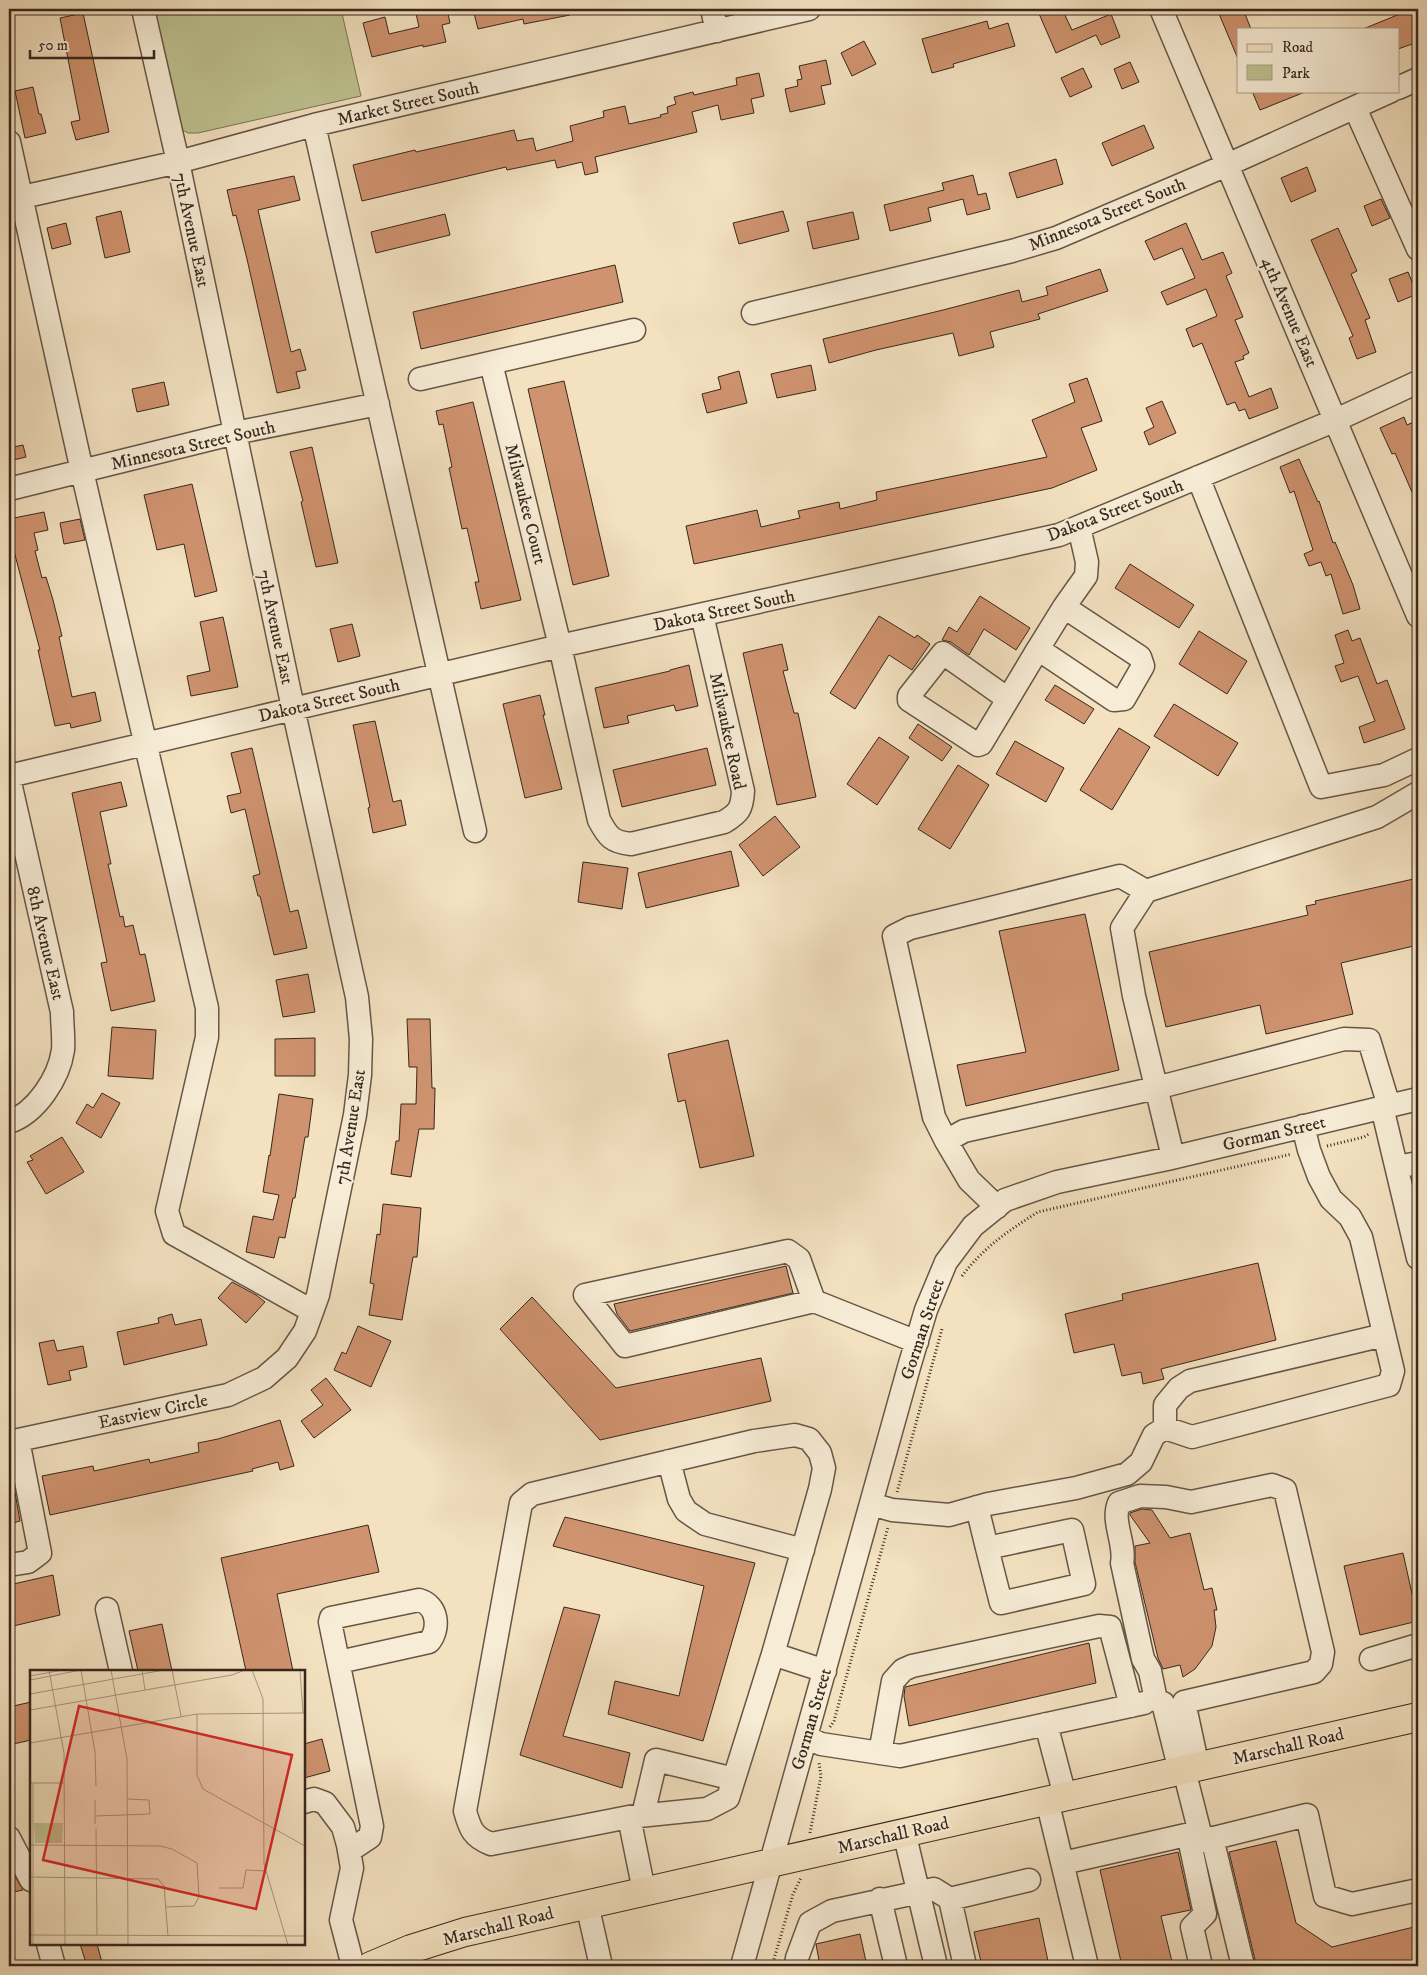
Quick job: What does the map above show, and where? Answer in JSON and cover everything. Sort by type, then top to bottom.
[{"type":"main road","name":"Marschall Road","points":[[372,1966],[411,1949],[465,1932],[1418,1717]]},
{"type":"street","name":"7th Avenue East","points":[[143,9],[178,162],[293,708],[357,997],[361,1039],[360,1076],[355,1115],[318,1295],[305,1331],[287,1358]]},
{"type":"street","points":[[712,9],[717,31]]},
{"type":"street","name":"Market Street South","points":[[15,199],[178,162],[314,125],[809,9]]},
{"type":"street","name":"4th Avenue East","points":[[1161,9],[1418,616]]},
{"type":"street","points":[[1400,87],[1418,79]]},
{"type":"street","name":"Minnesota Street South","points":[[753,313],[1012,251],[1056,238],[1227,165],[1389,92]]},
{"type":"street","points":[[1355,108],[1418,249]]},
{"type":"street","points":[[314,125],[475,831]]},
{"type":"street","points":[[9,142],[15,199],[82,471],[207,1008],[207,1037],[167,1211],[174,1234],[312,1311]]},
{"type":"street","points":[[420,379],[634,330]]},
{"type":"street","name":"Milwaukee Court","points":[[491,363],[560,646]]},
{"type":"street","name":"Dakota Street South","points":[[9,777],[560,646],[1059,535],[1336,420],[1418,382]]},
{"type":"street","name":"Minnesota Street South","points":[[9,489],[235,433],[378,404]]},
{"type":"street","points":[[1198,477],[1321,787],[1384,775],[1418,759]]},
{"type":"street","points":[[1008,699],[1064,607],[1086,576],[1087,562],[1079,527]]},
{"type":"street","points":[[1038,648],[1114,700],[1124,699],[1143,666],[1140,657],[1064,607]]},
{"type":"street","name":"Milwaukee Road","points":[[560,646],[599,820],[606,834],[618,843],[631,844],[724,822],[735,815],[742,806],[743,791],[702,615]]},
{"type":"street","name":"8th Avenue East","points":[[9,777],[62,1012],[63,1051],[53,1080],[37,1104],[15,1120],[9,1122]]},
{"type":"street","points":[[1173,1157],[1134,996],[1122,928],[1146,891],[1377,817],[1418,793]]},
{"type":"street","points":[[997,1207],[969,1180],[934,1117],[894,936],[910,928],[1120,876],[1146,891]]},
{"type":"street","points":[[946,1141],[964,1131],[1156,1088],[1344,1039],[1369,1040],[1386,1113],[1396,1168],[1418,1258]]},
{"type":"street","name":"Gorman Street","points":[[742,1966],[771,1862],[814,1741],[824,1671],[926,1310],[946,1262],[973,1226],[1005,1200],[1057,1182],[1302,1126],[1386,1113],[1418,1099]]},
{"type":"street","points":[[871,1504],[892,1510],[948,1515],[1076,1488],[1126,1474],[1141,1462],[1154,1435],[1166,1428],[1192,1437],[1390,1385],[1393,1371],[1360,1237],[1350,1217],[1331,1199],[1319,1177],[1302,1126]]},
{"type":"street","points":[[1396,1168],[1418,1163]]},
{"type":"street","points":[[814,1301],[799,1259],[788,1250],[585,1295],[625,1346],[814,1301],[917,1342]]},
{"type":"street","points":[[1166,1428],[1165,1405],[1179,1388],[1190,1381],[1384,1335]]},
{"type":"street","name":"Eastview Circle","points":[[13,1441],[228,1395],[264,1378],[287,1358]]},
{"type":"street","points":[[794,1435],[809,1440],[820,1453],[824,1468],[803,1550],[728,1798],[707,1809],[636,1816],[491,1844],[480,1840],[470,1826],[465,1811],[521,1503],[532,1494],[754,1441],[794,1435]]},
{"type":"street","points":[[9,1565],[28,1562],[40,1553],[13,1441]]},
{"type":"street","points":[[669,1461],[679,1499],[686,1511],[705,1524],[803,1550]]},
{"type":"street","points":[[814,1741],[900,1756],[1131,1706],[1168,1703],[1314,1672],[1321,1664],[1324,1652],[1285,1490],[1272,1485],[1191,1502],[1166,1497],[1140,1496],[1119,1503],[1116,1510],[1124,1553],[1122,1563],[1143,1659],[1168,1703],[1204,1837],[1243,1966]]},
{"type":"street","points":[[977,1508],[987,1548],[1001,1603],[1084,1584],[1072,1530],[987,1548]]},
{"type":"street","points":[[107,1608],[121,1670]]},
{"type":"street","points":[[880,1754],[893,1681],[903,1670],[912,1666],[1099,1626],[1110,1627],[1131,1706]]},
{"type":"street","points":[[1371,1659],[1418,1645]]},
{"type":"street","points":[[772,1654],[824,1671]]},
{"type":"street","points":[[339,1662],[372,1826],[370,1837],[349,1851]]},
{"type":"street","points":[[1046,1724],[1063,1863],[1087,1966]]},
{"type":"street","points":[[644,1891],[636,1816],[656,1760],[734,1779]]},
{"type":"street","points":[[305,1802],[314,1799],[325,1803],[343,1827],[352,1868],[341,1920],[353,1966]]},
{"type":"street","points":[[1063,1863],[1204,1837],[1307,1815],[1325,1896],[1352,1904],[1418,1890]]},
{"type":"street","points":[[904,1832],[936,1966]]},
{"type":"street","points":[[1201,1966],[1192,1927],[1205,1914],[1190,1843],[1204,1837]]},
{"type":"street","points":[[9,1840],[30,1878]]},
{"type":"street","points":[[950,1899],[1029,1880]]},
{"type":"street","points":[[796,1966],[797,1958],[810,1923],[832,1911],[934,1889],[950,1899],[966,1966]]},
{"type":"street","points":[[880,1900],[896,1966]]},
{"type":"street","points":[[588,1904],[601,1966]]},
{"type":"street","points":[[48,1945],[54,1966]]},
{"type":"path","points":[[959,1284],[962,1276],[980,1253],[1007,1232],[1038,1212],[1364,1137],[1379,1127],[1386,1113]]},
{"type":"path","points":[[772,1966],[793,1894],[800,1881],[821,1776],[814,1741],[824,1735],[834,1721],[944,1324]]},
{"type":"green space","points":[[152,9],[341,9],[361,96],[198,133],[188,133],[181,129]]},
{"type":"building","points":[[415,9],[447,9],[450,23],[442,25],[446,42],[423,47],[423,45],[372,57],[363,23],[385,17],[389,34],[419,27]]},
{"type":"building","points":[[473,9],[569,9],[570,15],[524,24],[523,19],[478,29]]},
{"type":"building","points":[[1037,9],[1062,9],[1072,30],[1111,14],[1120,37],[1101,45],[1096,35],[1056,53]]},
{"type":"building","points":[[1217,9],[1243,9],[1251,28],[1237,28],[1237,57]]},
{"type":"building","points":[[1412,9],[1418,9],[1418,42],[1400,48],[1400,28],[1365,28]]},
{"type":"building","points":[[83,13],[109,132],[76,140],[71,122],[80,120],[60,18]]},
{"type":"building","points":[[987,21],[989,29],[1008,23],[1015,46],[953,64],[954,67],[932,73],[922,39]]},
{"type":"building","points":[[864,41],[876,64],[852,76],[841,53]]},
{"type":"building","points":[[826,60],[831,84],[821,86],[825,104],[790,112],[785,89],[798,86],[797,80],[802,79],[799,66]]},
{"type":"building","points":[[1130,62],[1139,82],[1122,89],[1114,69]]},
{"type":"building","points":[[1083,68],[1092,87],[1070,97],[1061,78]]},
{"type":"building","points":[[759,73],[764,96],[751,99],[754,113],[721,120],[718,105],[692,112],[697,132],[595,157],[598,172],[585,175],[582,162],[557,168],[555,160],[507,170],[506,167],[362,201],[353,165],[514,130],[517,141],[533,138],[536,151],[573,141],[570,126],[604,117],[603,111],[625,106],[629,124],[661,117],[660,115],[668,113],[667,107],[676,104],[674,97],[693,92],[694,95],[737,85],[736,78]]},
{"type":"building","points":[[33,87],[39,114],[41,114],[46,133],[25,138],[15,91]]},
{"type":"building","points":[[1252,92],[1305,92],[1260,110]]},
{"type":"building","points":[[1144,125],[1154,148],[1112,166],[1102,143]]},
{"type":"building","points":[[1056,159],[1063,184],[1017,198],[1009,173]]},
{"type":"building","points":[[1307,167],[1316,191],[1291,202],[1281,178]]},
{"type":"building","points":[[973,175],[978,195],[986,193],[990,209],[967,215],[963,199],[928,208],[931,221],[890,231],[884,205],[944,190],[942,183]]},
{"type":"building","points":[[294,176],[300,200],[258,210],[291,352],[300,349],[306,370],[296,372],[300,388],[277,393],[247,259],[236,215],[233,216],[227,190]]},
{"type":"building","points":[[1381,199],[1390,218],[1372,226],[1364,206]]},
{"type":"building","points":[[121,211],[130,252],[105,258],[96,217]]},
{"type":"building","points":[[783,211],[789,231],[739,244],[733,223]]},
{"type":"building","points":[[853,212],[859,239],[813,249],[807,222]]},
{"type":"building","points":[[445,214],[450,235],[376,253],[371,232]]},
{"type":"building","points":[[66,223],[71,244],[52,249],[47,228]]},
{"type":"building","points":[[1186,223],[1202,260],[1223,252],[1232,273],[1226,276],[1243,317],[1235,320],[1249,353],[1243,356],[1244,359],[1235,362],[1249,397],[1271,388],[1278,408],[1249,419],[1245,409],[1239,411],[1235,402],[1227,405],[1202,343],[1193,347],[1186,329],[1217,316],[1206,289],[1167,305],[1161,292],[1195,278],[1182,248],[1154,260],[1145,241]]},
{"type":"building","points":[[1338,228],[1357,271],[1351,274],[1370,318],[1365,320],[1376,352],[1357,359],[1349,338],[1353,336],[1311,240]]},
{"type":"building","points":[[615,265],[623,302],[421,349],[413,312]]},
{"type":"building","points":[[1100,269],[1108,291],[1038,314],[1040,319],[990,332],[994,347],[959,356],[953,333],[876,350],[829,363],[823,339],[1019,290],[1022,302],[1048,295],[1046,287]]},
{"type":"building","points":[[1408,272],[1417,294],[1398,302],[1389,279]]},
{"type":"building","points":[[811,365],[816,390],[777,398],[771,374]]},
{"type":"building","points":[[739,371],[747,403],[707,413],[702,394],[721,389],[718,377]]},
{"type":"building","points":[[1087,378],[1102,421],[1081,428],[1097,470],[1052,488],[694,564],[686,526],[757,510],[761,527],[800,518],[798,511],[839,502],[840,509],[877,500],[876,492],[1047,457],[1032,420],[1075,402],[1069,384]]},
{"type":"building","points":[[564,381],[609,576],[573,585],[528,389]]},
{"type":"building","points":[[164,382],[169,405],[137,412],[132,389]]},
{"type":"building","points":[[1162,401],[1176,433],[1149,445],[1144,432],[1154,427],[1146,408]]},
{"type":"building","points":[[473,402],[521,600],[481,609],[475,582],[479,582],[467,528],[462,529],[449,468],[452,467],[443,424],[439,425],[436,411]]},
{"type":"building","points":[[1404,417],[1407,425],[1418,420],[1418,506],[1395,453],[1392,454],[1380,428]]},
{"type":"building","points":[[23,445],[26,457],[9,461],[9,448]]},
{"type":"building","points":[[312,447],[338,563],[316,567],[301,502],[303,501],[290,452]]},
{"type":"building","points":[[1299,459],[1319,501],[1333,543],[1335,542],[1353,585],[1360,609],[1343,614],[1331,574],[1326,576],[1321,562],[1309,566],[1304,554],[1313,550],[1294,491],[1290,493],[1280,467]]},
{"type":"building","points":[[192,484],[217,591],[195,597],[184,544],[157,550],[144,495]]},
{"type":"building","points":[[44,512],[48,530],[34,533],[38,550],[35,551],[42,578],[46,577],[53,600],[62,636],[59,637],[72,697],[95,692],[101,721],[71,728],[70,723],[55,726],[38,650],[40,650],[9,532],[9,519]]},
{"type":"building","points":[[80,519],[85,540],[64,544],[60,523]]},
{"type":"building","points":[[1130,564],[1194,605],[1179,628],[1115,588]]},
{"type":"building","points":[[980,596],[1030,628],[1016,650],[984,629],[969,655],[951,642],[942,640],[949,627],[957,632]]},
{"type":"building","points":[[879,616],[915,638],[917,635],[930,644],[912,670],[889,655],[855,709],[830,693]]},
{"type":"building","points":[[223,617],[238,687],[191,696],[187,676],[210,671],[200,622]]},
{"type":"building","points":[[352,624],[360,656],[338,662],[330,629]]},
{"type":"building","points":[[1348,630],[1352,641],[1360,638],[1377,684],[1387,680],[1405,729],[1364,743],[1359,727],[1375,721],[1358,676],[1341,682],[1335,666],[1344,663],[1335,635]]},
{"type":"building","points":[[1199,631],[1247,661],[1227,694],[1179,664]]},
{"type":"building","points":[[782,644],[788,670],[783,671],[794,713],[798,713],[816,797],[777,805],[743,653]]},
{"type":"building","points":[[689,665],[698,706],[676,711],[674,705],[627,716],[629,723],[604,728],[595,688]]},
{"type":"building","points":[[1055,685],[1094,709],[1084,724],[1045,700]]},
{"type":"building","points":[[540,695],[545,715],[543,715],[562,789],[525,798],[503,704]]},
{"type":"building","points":[[1174,704],[1238,743],[1218,776],[1154,736]]},
{"type":"building","points":[[375,721],[393,802],[401,800],[406,825],[373,833],[368,808],[370,807],[353,725]]},
{"type":"building","points":[[918,724],[952,747],[942,761],[909,738]]},
{"type":"building","points":[[1119,728],[1150,747],[1112,810],[1080,790]]},
{"type":"building","points":[[879,737],[909,757],[877,805],[847,784]]},
{"type":"building","points":[[1015,741],[1064,768],[1046,802],[996,774]]},
{"type":"building","points":[[252,748],[290,912],[298,910],[307,948],[274,955],[260,896],[258,896],[253,876],[260,874],[245,809],[231,813],[227,796],[241,793],[231,753]]},
{"type":"building","points":[[707,748],[716,785],[622,807],[613,770]]},
{"type":"building","points":[[958,765],[989,785],[950,849],[918,829]]},
{"type":"building","points":[[121,782],[127,806],[100,812],[111,864],[108,864],[120,917],[123,916],[125,927],[133,925],[140,955],[145,954],[155,1001],[111,1011],[101,963],[107,962],[72,793]]},
{"type":"building","points":[[775,816],[800,847],[763,876],[739,845]]},
{"type":"building","points":[[731,851],[739,886],[646,908],[638,873]]},
{"type":"building","points":[[583,862],[628,868],[622,909],[578,902]]},
{"type":"building","points":[[1418,878],[1418,945],[1341,963],[1353,1014],[1266,1034],[1260,1005],[1166,1027],[1149,952],[1308,915],[1306,906],[1316,904],[1315,901]]},
{"type":"building","points":[[1085,914],[1119,1070],[966,1106],[957,1065],[1026,1052],[999,931]]},
{"type":"building","points":[[308,974],[315,1012],[283,1017],[276,980]]},
{"type":"building","points":[[407,1019],[430,1019],[432,1088],[435,1088],[434,1129],[419,1129],[411,1177],[391,1174],[396,1141],[399,1141],[401,1104],[416,1104],[417,1067],[409,1067]]},
{"type":"building","points":[[112,1027],[156,1030],[153,1079],[108,1076]]},
{"type":"building","points":[[315,1038],[315,1076],[275,1076],[275,1039]]},
{"type":"building","points":[[728,1040],[754,1156],[700,1168],[685,1100],[678,1102],[668,1054]]},
{"type":"building","points":[[102,1093],[120,1103],[101,1138],[76,1123],[87,1104],[93,1108]]},
{"type":"building","points":[[279,1094],[313,1099],[308,1137],[305,1137],[295,1198],[293,1198],[285,1238],[279,1237],[274,1258],[246,1252],[253,1216],[273,1220],[279,1195],[263,1192]]},
{"type":"building","points":[[62,1137],[84,1172],[46,1194],[27,1162],[33,1160],[30,1156]]},
{"type":"building","points":[[383,1204],[421,1208],[417,1257],[413,1257],[402,1320],[369,1315],[374,1284],[370,1283],[377,1234],[380,1235]]},
{"type":"building","points":[[1258,1263],[1276,1340],[1161,1369],[1164,1379],[1143,1384],[1141,1372],[1122,1376],[1114,1344],[1074,1353],[1065,1314],[1123,1300],[1122,1294]]},
{"type":"building","points":[[786,1266],[793,1293],[630,1331],[617,1314],[614,1304]]},
{"type":"building","points":[[232,1282],[265,1302],[246,1323],[218,1298]]},
{"type":"building","points":[[532,1297],[616,1388],[761,1358],[771,1401],[600,1440],[500,1329]]},
{"type":"building","points":[[172,1314],[175,1325],[201,1319],[207,1345],[124,1365],[117,1332],[159,1323],[158,1318]]},
{"type":"building","points":[[358,1326],[391,1341],[371,1387],[334,1370],[342,1352],[346,1354]]},
{"type":"building","points":[[54,1340],[57,1351],[83,1346],[87,1367],[69,1371],[71,1380],[48,1385],[39,1343]]},
{"type":"building","points":[[326,1378],[351,1410],[314,1438],[301,1421],[323,1405],[311,1390]]},
{"type":"building","points":[[280,1420],[294,1466],[280,1470],[278,1462],[252,1469],[253,1471],[50,1515],[42,1476],[93,1466],[94,1471],[149,1459],[150,1463],[199,1452],[198,1443],[218,1439]]},
{"type":"building","points":[[9,1481],[13,1481],[20,1521],[9,1524]]},
{"type":"building","points":[[1142,1509],[1152,1510],[1170,1538],[1190,1533],[1204,1590],[1212,1588],[1217,1610],[1214,1610],[1216,1627],[1212,1646],[1195,1669],[1183,1677],[1180,1665],[1163,1669],[1158,1658],[1135,1562],[1135,1546],[1150,1543],[1130,1515],[1130,1513]]},
{"type":"building","points":[[565,1517],[755,1563],[703,1741],[608,1714],[615,1681],[679,1696],[704,1586],[553,1546]]},
{"type":"building","points":[[368,1525],[379,1572],[277,1594],[293,1670],[246,1670],[221,1558]]},
{"type":"building","points":[[1403,1553],[1418,1621],[1360,1635],[1344,1566]]},
{"type":"building","points":[[53,1575],[60,1615],[9,1627],[9,1585]]},
{"type":"building","points":[[564,1607],[600,1615],[563,1736],[630,1753],[622,1788],[520,1755]]},
{"type":"building","points":[[162,1624],[172,1670],[138,1670],[129,1631]]},
{"type":"building","points":[[1089,1643],[1096,1683],[909,1726],[904,1696],[905,1687]]},
{"type":"building","points":[[30,1702],[30,1740],[9,1745],[9,1707]]},
{"type":"building","points":[[322,1739],[330,1771],[305,1778],[305,1744]]},
{"type":"building","points":[[1276,1841],[1296,1923],[1332,1947],[1418,1926],[1418,1966],[1259,1966],[1256,1964],[1229,1852]]},
{"type":"building","points":[[1178,1852],[1191,1910],[1161,1916],[1173,1966],[1122,1966],[1100,1870]]},
{"type":"building","points":[[14,1875],[23,1890],[9,1893],[9,1876]]},
{"type":"building","points":[[1039,1918],[1049,1966],[982,1966],[974,1932]]},
{"type":"building","points":[[860,1934],[867,1966],[820,1966],[816,1944]]},
{"type":"building","points":[[80,1945],[97,1945],[103,1966],[87,1966]]}]
